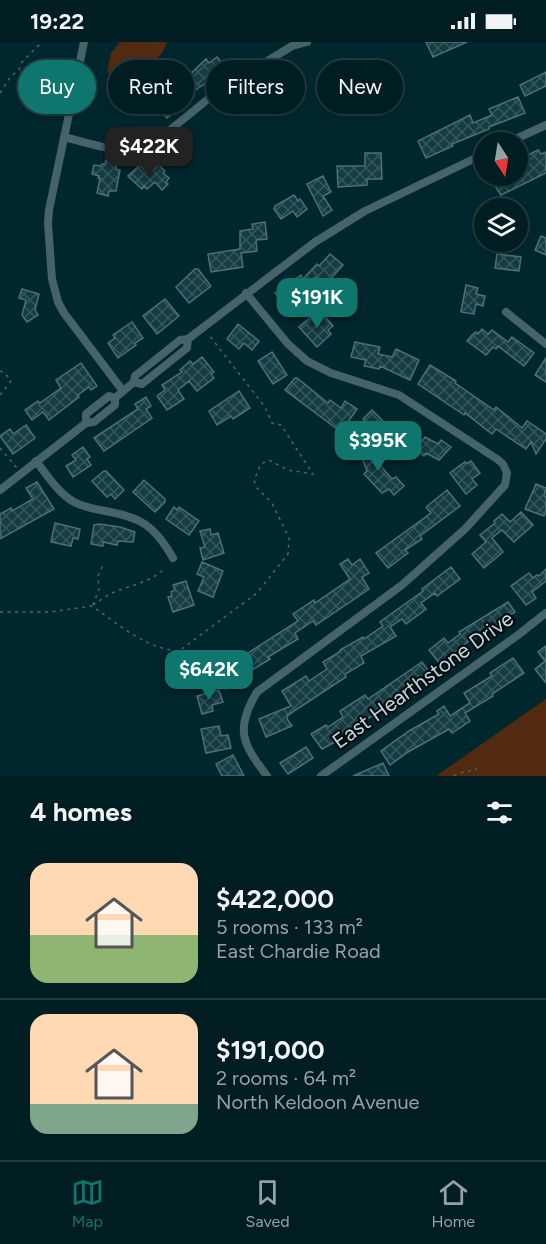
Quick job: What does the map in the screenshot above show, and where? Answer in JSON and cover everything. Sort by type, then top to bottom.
[{"type":"street","points":[[84,42],[48,224],[52,279],[55,294],[64,313],[123,391]]},
{"type":"street","points":[[64,137],[126,150],[141,150],[148,147],[218,91],[292,46],[307,42]]},
{"type":"street","points":[[528,133],[546,125]]},
{"type":"street","points":[[0,490],[86,423],[94,422],[115,405],[115,398],[134,382],[135,376],[180,340],[188,339],[315,242],[365,211],[474,159]]},
{"type":"street","points":[[246,293],[288,344],[307,361],[331,373],[399,395],[497,459],[503,464],[507,473],[505,485],[465,529],[402,585],[257,692],[246,710],[244,730],[248,751],[267,776]]},
{"type":"street","points":[[506,312],[546,344]]},
{"type":"street","points":[[36,461],[58,489],[73,501],[142,521],[158,534],[173,558]]},
{"type":"street","name":"East Hearthstone Drive","points":[[321,776],[546,613]]},
{"type":"path","points":[[0,93],[11,76],[19,70],[22,62],[42,42]]},
{"type":"path","points":[[92,606],[142,640],[168,650],[178,651],[257,593],[288,554],[289,538],[272,503],[257,488],[254,480],[261,464],[269,460],[288,470],[313,474],[281,426],[273,423],[265,407],[209,335]]},
{"type":"path","points":[[0,371],[5,373],[11,381],[0,395]]},
{"type":"path","points":[[0,448],[17,468]]},
{"type":"path","points":[[92,606],[99,589],[98,576],[104,565]]},
{"type":"path","points":[[0,612],[50,612],[92,606],[111,594],[155,577],[163,570]]},
{"type":"path","points":[[454,776],[477,769]]},
{"type":"shaded area","points":[[120,42],[167,42],[156,60],[110,60],[111,53]]},
{"type":"shaded area","points":[[546,699],[546,776],[436,776]]},
{"type":"building","points":[[426,42],[467,42],[433,57]]},
{"type":"building","points":[[206,59],[206,83],[194,91],[194,71]]},
{"type":"building","points":[[546,72],[546,86],[525,96],[520,85]]},
{"type":"building","points":[[518,97],[525,113],[482,132],[474,132],[474,135],[426,158],[418,141],[470,115],[473,123],[492,115],[489,109]]},
{"type":"building","points":[[538,150],[541,154],[546,152],[546,173],[528,182],[528,155]]},
{"type":"building","points":[[365,153],[381,153],[382,179],[367,179],[367,185],[338,187],[337,166],[365,166]]},
{"type":"building","points":[[106,160],[117,162],[116,169],[120,170],[116,191],[109,191],[108,196],[97,193],[100,179],[99,176],[92,174],[94,165],[101,166]]},
{"type":"building","points":[[140,165],[149,174],[159,165],[169,178],[166,182],[168,184],[162,190],[155,182],[147,189],[144,186],[142,189],[128,176]]},
{"type":"building","points":[[323,176],[331,192],[323,196],[332,210],[323,216],[307,184]]},
{"type":"building","points":[[495,186],[519,186],[501,195]]},
{"type":"building","points":[[294,195],[307,209],[297,217],[293,211],[281,219],[274,209],[275,206]]},
{"type":"building","points":[[265,222],[267,239],[256,240],[257,251],[241,253],[243,267],[211,272],[208,254],[240,249],[240,231],[253,229],[252,224]]},
{"type":"building","points":[[541,236],[546,238],[546,255],[535,250]]},
{"type":"building","points":[[330,254],[343,265],[325,285],[316,277],[294,292],[302,304],[289,313],[275,293],[301,275],[303,279]]},
{"type":"building","points":[[497,254],[521,257],[519,271],[495,268]]},
{"type":"building","points":[[195,269],[198,269],[211,286],[189,303],[176,287]]},
{"type":"building","points":[[466,285],[478,288],[476,294],[485,296],[483,306],[476,304],[474,314],[461,312]]},
{"type":"building","points":[[22,289],[39,294],[35,310],[38,315],[27,322],[22,315],[26,300],[19,298]]},
{"type":"building","points":[[165,299],[179,316],[157,334],[143,316]]},
{"type":"building","points":[[314,314],[318,318],[323,314],[333,326],[328,330],[331,334],[317,347],[299,327]]},
{"type":"building","points":[[132,322],[143,338],[118,358],[108,343],[115,338],[113,335]]},
{"type":"building","points":[[238,324],[259,341],[252,350],[244,343],[239,349],[227,339]]},
{"type":"building","points":[[482,329],[488,334],[492,330],[508,342],[512,337],[534,353],[524,366],[498,346],[496,349],[493,347],[486,355],[467,341]]},
{"type":"building","points":[[355,342],[380,347],[378,354],[392,357],[396,349],[419,360],[410,380],[380,366],[379,369],[364,366],[366,360],[351,357]]},
{"type":"building","points":[[272,352],[287,375],[273,384],[258,361]]},
{"type":"building","points":[[202,357],[214,372],[211,374],[214,378],[197,391],[189,381],[178,390],[184,399],[167,410],[157,396],[165,390],[162,385],[182,372],[180,370],[190,361],[193,364]]},
{"type":"building","points":[[546,358],[546,382],[535,375]]},
{"type":"building","points":[[81,363],[97,386],[91,390],[89,387],[49,420],[43,412],[32,420],[25,410],[38,401],[40,403],[61,388],[56,380]]},
{"type":"building","points":[[430,365],[456,381],[455,383],[494,410],[496,407],[522,428],[527,421],[546,434],[546,439],[536,454],[531,442],[526,449],[496,429],[492,434],[465,413],[464,415],[418,384]]},
{"type":"building","points":[[295,378],[328,403],[330,400],[341,408],[345,401],[357,409],[341,432],[285,390]]},
{"type":"building","points":[[239,391],[250,408],[233,419],[231,416],[217,425],[209,411]]},
{"type":"building","points":[[146,397],[151,406],[146,409],[152,418],[104,451],[94,438],[138,409],[135,404]]},
{"type":"building","points":[[372,410],[391,429],[382,438],[363,419]]},
{"type":"building","points":[[26,425],[35,438],[13,454],[0,436],[10,429],[13,434]]},
{"type":"building","points":[[425,437],[438,444],[441,440],[451,447],[439,460],[426,453],[424,456],[415,450]]},
{"type":"building","points":[[370,445],[378,463],[392,479],[396,477],[404,486],[394,495],[389,489],[382,493],[364,474],[367,471],[361,455],[349,460],[361,449]]},
{"type":"building","points":[[83,447],[90,457],[87,459],[91,465],[73,477],[66,466],[76,460],[72,455]]},
{"type":"building","points":[[471,461],[480,473],[472,479],[477,485],[466,494],[450,473],[465,462],[466,464]]},
{"type":"building","points":[[104,471],[124,490],[115,499],[111,494],[107,497],[92,481]]},
{"type":"building","points":[[144,480],[165,499],[165,502],[155,512],[133,492]]},
{"type":"building","points":[[37,482],[54,509],[0,539],[0,514],[11,508],[12,511],[33,499],[26,488]]},
{"type":"building","points":[[536,484],[546,488],[544,516],[525,509]]},
{"type":"building","points":[[447,490],[460,506],[420,536],[422,539],[405,550],[408,553],[388,568],[376,553],[431,513],[426,507]]},
{"type":"building","points":[[174,507],[177,510],[179,507],[199,521],[189,535],[166,519]]},
{"type":"building","points":[[521,512],[533,525],[514,542],[502,530],[492,538],[503,552],[484,568],[472,554],[486,542],[480,535],[502,514],[510,522]]},
{"type":"building","points":[[55,523],[80,529],[78,539],[73,538],[71,546],[51,542]]},
{"type":"building","points":[[99,524],[135,532],[133,542],[118,541],[117,545],[103,542],[103,546],[91,544],[94,525]]},
{"type":"building","points":[[210,529],[211,535],[218,533],[224,553],[203,560],[200,548],[205,547],[200,531]]},
{"type":"building","points":[[348,559],[352,565],[360,559],[369,573],[362,577],[369,589],[316,625],[313,621],[295,633],[298,639],[244,675],[239,685],[225,689],[206,678],[210,671],[226,680],[223,671],[245,665],[240,658],[298,621],[293,614],[314,600],[315,603],[350,579],[340,564]]},
{"type":"building","points":[[202,562],[223,571],[213,597],[198,591],[204,577],[197,574]]},
{"type":"building","points":[[451,567],[460,579],[437,596],[435,593],[421,603],[426,609],[406,624],[402,619],[390,627],[396,636],[361,656],[364,663],[288,715],[287,719],[292,726],[266,737],[259,719],[291,706],[282,691],[306,676],[309,681],[327,669],[323,662],[383,626],[380,622],[423,591],[422,589]]},
{"type":"building","points":[[546,569],[546,581],[532,592],[536,598],[526,605],[511,586],[529,573],[533,578]]},
{"type":"building","points":[[186,581],[194,605],[173,612],[168,597],[172,596],[171,592],[175,590],[173,585]]},
{"type":"building","points":[[508,602],[515,612],[507,617],[508,620],[466,643],[440,664],[429,650],[444,638],[448,643],[460,634],[459,632]]},
{"type":"building","points":[[546,646],[546,683],[535,669],[545,661],[538,652]]},
{"type":"building","points":[[513,658],[524,673],[465,713],[470,721],[452,733],[449,729],[390,765],[381,751],[409,731],[439,714],[437,711],[444,706],[450,716],[470,703],[464,693],[492,676],[490,673]]},
{"type":"building","points":[[422,662],[430,673],[375,711],[377,714],[345,730],[347,733],[343,738],[322,749],[311,734],[343,717],[340,711],[365,695],[368,699]]},
{"type":"building","points":[[219,690],[223,702],[212,705],[213,711],[202,714],[197,696]]},
{"type":"building","points":[[219,726],[221,736],[228,735],[231,748],[206,753],[201,729]]},
{"type":"building","points":[[306,747],[313,758],[288,774],[280,763]]},
{"type":"building","points":[[233,755],[244,776],[222,776],[216,764]]},
{"type":"building","points":[[383,763],[389,776],[353,776]]}]
